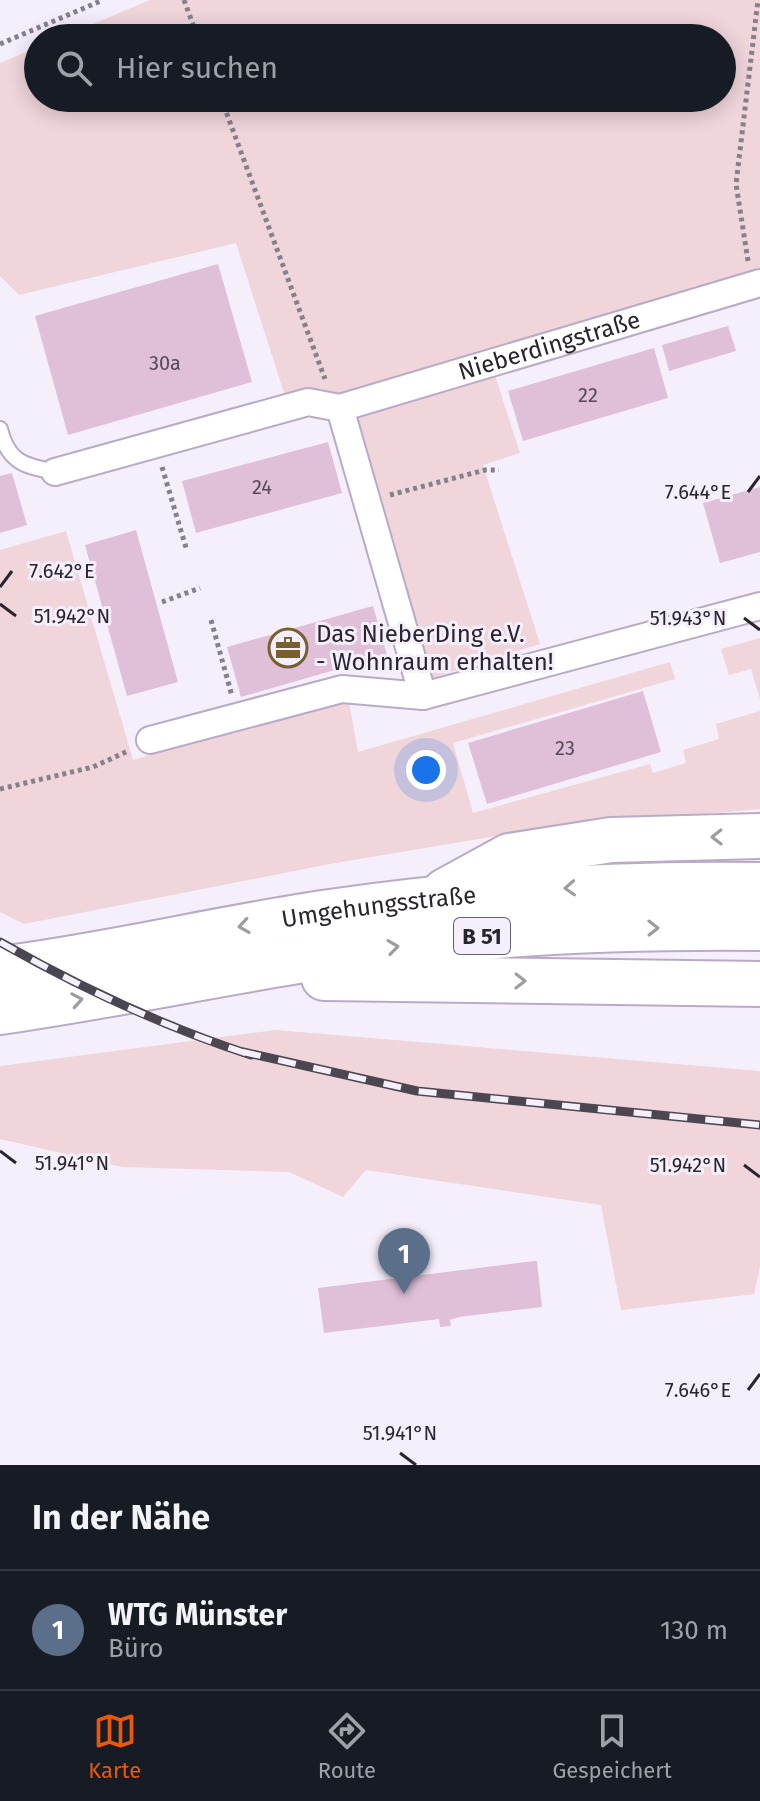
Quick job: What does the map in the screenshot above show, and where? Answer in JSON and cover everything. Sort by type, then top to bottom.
[{"type":"highway","name":"B 51","points":[[432,898],[509,856],[611,840],[760,836]]},
{"type":"highway","name":"Umgehungsstraße","points":[[0,969],[312,915],[432,898],[626,885],[760,885]]},
{"type":"highway","name":"Umgehungsstraße","points":[[0,1012],[206,976],[483,936],[625,928],[760,928]]},
{"type":"highway","name":"B 51","points":[[206,976],[760,984]]},
{"type":"street","name":"Nieberdingstraße","points":[[55,472],[308,402],[340,408],[756,284]]},
{"type":"street","points":[[340,408],[423,696]]},
{"type":"street","points":[[150,740],[342,689],[423,696],[760,606]]},
{"type":"lane","points":[[0,429],[11,457],[25,467],[55,472]]},
{"type":"path","points":[[47,24],[103,0]]},
{"type":"path","points":[[184,0],[193,24]]},
{"type":"path","points":[[756,284],[736,184],[758,0]]},
{"type":"path","points":[[0,44],[24,34]]},
{"type":"path","points":[[226,112],[327,385]]},
{"type":"path","points":[[156,446],[187,551]]},
{"type":"path","points":[[366,502],[485,470],[499,470]]},
{"type":"path","points":[[162,602],[200,588]]},
{"type":"path","points":[[211,620],[238,717]]},
{"type":"path","points":[[0,789],[93,767],[150,740]]},
{"type":"shaded area","points":[[150,0],[760,0],[760,276],[343,399],[286,399],[236,243],[19,295],[0,276],[0,63],[24,53],[24,112],[736,112],[736,24],[93,24]]},
{"type":"shaded area","points":[[493,369],[520,453],[483,465],[540,644],[432,678],[349,414]]},
{"type":"shaded area","points":[[66,531],[133,760],[348,696],[358,752],[670,662],[675,679],[453,743],[473,813],[650,764],[653,773],[686,763],[683,750],[719,739],[716,724],[760,711],[760,809],[538,829],[330,864],[24,924],[0,912],[0,550]]},
{"type":"shaded area","points":[[760,638],[760,699],[751,669],[729,675],[721,649]]},
{"type":"shaded area","points":[[276,1030],[760,1071],[760,1267],[754,1294],[621,1310],[601,1205],[366,1170],[343,1197],[289,1172],[122,1167],[0,1139],[0,1066]]},
{"type":"building","points":[[218,264],[252,382],[68,435],[35,316]]},
{"type":"building","points":[[728,326],[736,351],[669,371],[662,345]]},
{"type":"building","points":[[654,348],[668,398],[523,441],[508,391]]},
{"type":"building","points":[[328,442],[342,493],[196,533],[182,481]]},
{"type":"building","points":[[12,473],[27,525],[0,533],[0,476]]},
{"type":"building","points":[[760,487],[760,552],[720,563],[703,503]]},
{"type":"building","points":[[136,530],[178,682],[127,696],[85,545]]},
{"type":"building","points":[[373,606],[387,655],[241,697],[227,647]]},
{"type":"building","points":[[643,691],[661,752],[487,804],[468,743]]},
{"type":"building","points":[[537,1261],[542,1307],[459,1317],[450,1320],[451,1326],[440,1327],[439,1319],[324,1333],[318,1288]]},
{"type":"railway","points":[[0,942],[122,1005],[251,1055]]},
{"type":"railway","points":[[243,1052],[417,1091],[760,1125]]},
{"type":"place","name":"Das NieberDing e.V. - Wohnraum erhalten!","points":[[288,648]]},
{"type":"place","name":"WTG Münster","points":[[404,1294]]}]
